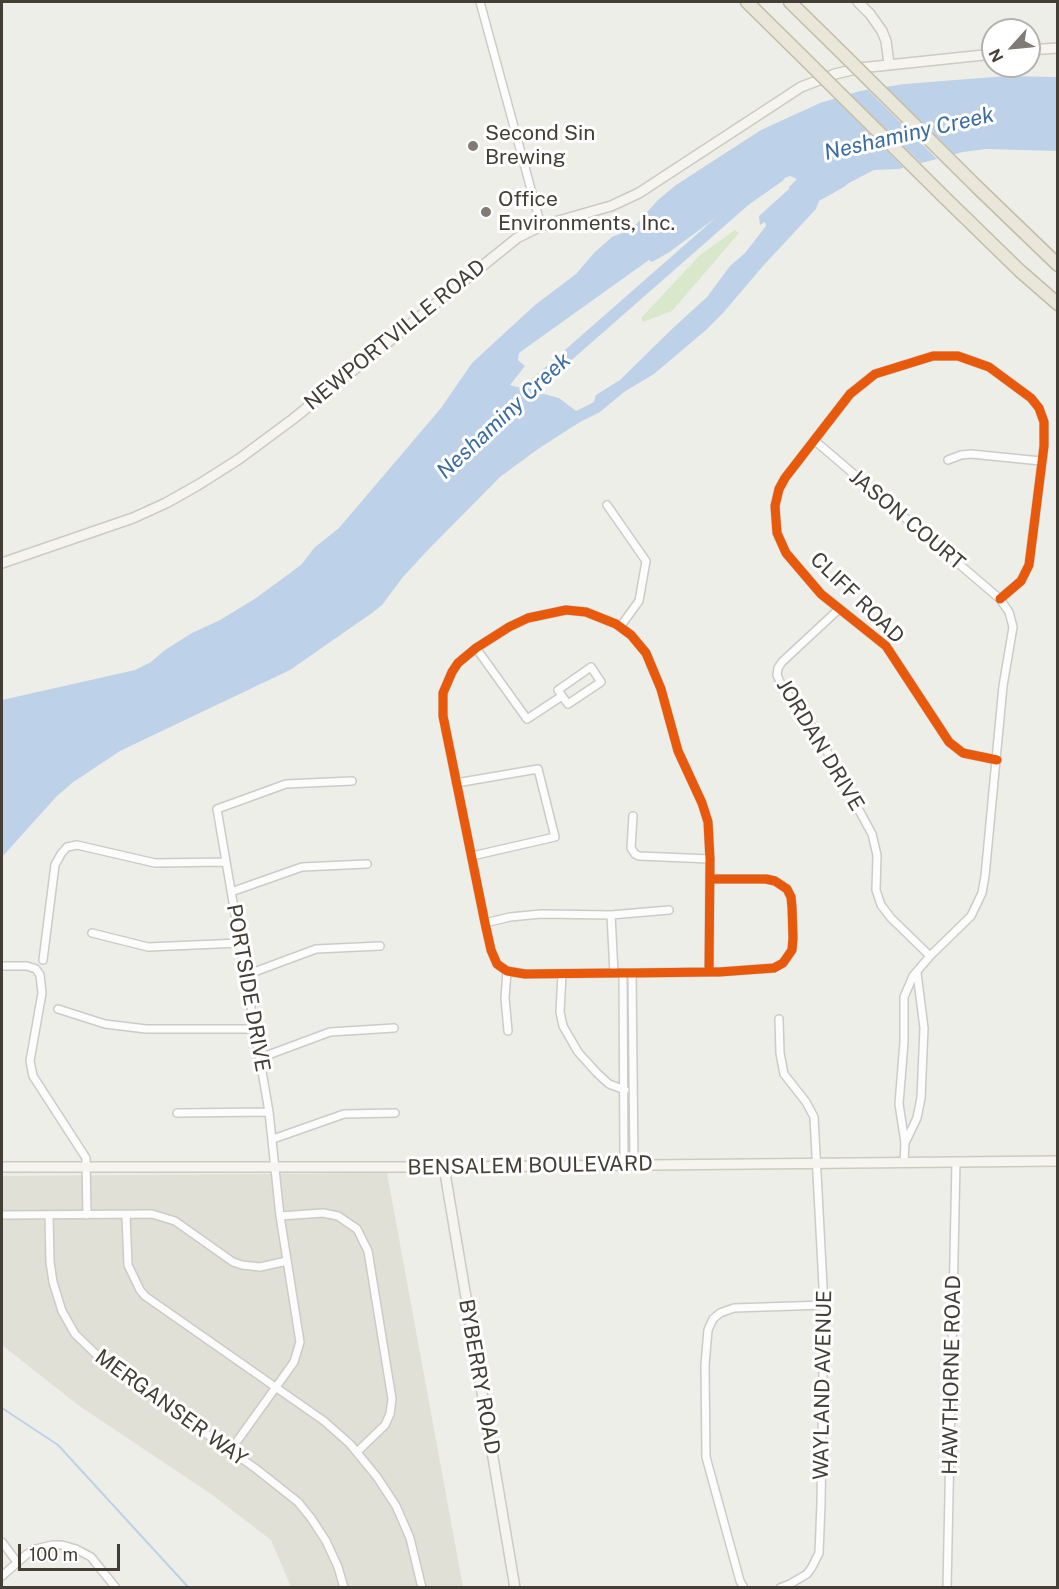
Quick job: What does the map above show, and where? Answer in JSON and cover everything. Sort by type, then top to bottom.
[{"type":"highway","points":[[747,2],[1020,271],[1058,304]]},
{"type":"highway","points":[[790,2],[1058,265]]},
{"type":"main road","points":[[858,2],[882,31],[886,41],[889,64]]},
{"type":"main road","points":[[1041,49],[1058,48]]},
{"type":"main road","name":"NEWPORTVILLE ROAD","points":[[2,563],[133,518],[166,503],[211,477],[293,419],[510,243],[541,226],[628,198],[678,169],[801,87],[842,72],[889,64],[981,55]]},
{"type":"main road","name":"BENSALEM BOULEVARD","points":[[2,1167],[444,1167],[1058,1161]]},
{"type":"main road","name":"BYBERRY ROAD","points":[[444,1167],[515,1587]]},
{"type":"street","points":[[480,2],[541,226]]},
{"type":"street","name":"CLIFF ROAD","points":[[997,760],[970,756],[955,748],[942,733],[886,646],[839,609],[812,584],[786,553],[777,533],[775,506],[779,489],[785,478],[850,394],[875,374],[933,356],[958,356],[989,367],[1036,404],[1044,422],[1028,570],[1021,581],[1000,599]]},
{"type":"street","name":"JASON COURT","points":[[814,440],[1000,599]]},
{"type":"street","points":[[948,460],[961,454],[971,454],[1041,461]]},
{"type":"street","points":[[607,505],[646,561],[639,601],[620,627]]},
{"type":"street","points":[[904,1162],[905,1143],[899,1104],[904,1042],[903,1007],[910,981],[930,956],[970,916],[982,893],[1003,686],[1013,633],[1009,612],[1000,599]]},
{"type":"street","name":"JORDAN DRIVE","points":[[839,609],[782,662],[777,675],[782,686],[818,735],[872,834],[877,855],[876,890],[881,905],[930,956]]},
{"type":"street","points":[[709,972],[708,822],[702,803],[678,751],[652,663],[636,641],[620,627],[595,615],[566,610],[528,618],[509,627],[476,648],[458,663],[443,693],[443,716],[485,923],[497,963],[507,971],[525,974],[562,974],[709,972],[774,968],[783,963],[790,954],[793,938],[791,897],[781,884],[766,879],[710,879]]},
{"type":"street","points":[[476,648],[527,719],[562,696]]},
{"type":"street","points":[[591,667],[601,682],[568,704],[562,696],[558,690],[591,667]]},
{"type":"street","points":[[456,783],[538,769],[555,837],[472,856]]},
{"type":"street","name":"PORTSIDE DRIVE","points":[[230,1451],[294,1362],[300,1342],[280,1216],[269,1112],[217,809],[286,784],[352,781]]},
{"type":"street","points":[[633,816],[631,848],[635,854],[710,859]]},
{"type":"street","points":[[43,960],[55,866],[67,847],[77,845],[155,863],[226,862]]},
{"type":"street","points":[[231,892],[302,867],[367,864]]},
{"type":"street","points":[[485,923],[510,917],[541,914],[610,915],[669,910]]},
{"type":"street","points":[[610,915],[614,973]]},
{"type":"street","points":[[92,933],[148,947],[240,943]]},
{"type":"street","points":[[246,975],[316,950],[380,946]]},
{"type":"street","points":[[2,966],[27,966],[36,969],[40,975],[42,993],[30,1061],[33,1076],[86,1158],[87,1215]]},
{"type":"street","points":[[507,971],[505,998],[508,1031]]},
{"type":"street","points":[[623,973],[629,1164]]},
{"type":"street","points":[[629,1164],[632,973]]},
{"type":"street","points":[[905,1143],[917,1118],[921,1098],[924,1028],[917,973]]},
{"type":"street","points":[[562,974],[560,1012],[563,1026],[578,1052],[597,1073],[609,1084],[625,1090]]},
{"type":"street","points":[[58,1008],[105,1024],[147,1029],[255,1029]]},
{"type":"street","name":"WAYLAND AVENUE","points":[[779,1019],[781,1063],[788,1079],[812,1112],[824,1305],[819,1553],[807,1574],[780,1587]]},
{"type":"street","points":[[260,1058],[330,1032],[394,1028]]},
{"type":"street","points":[[177,1113],[269,1112]]},
{"type":"street","points":[[273,1139],[344,1114],[395,1113]]},
{"type":"street","name":"HAWTHORNE ROAD","points":[[947,1587],[956,1162]]},
{"type":"street","points":[[280,1216],[323,1213],[338,1216],[357,1229],[365,1243],[392,1399],[390,1414],[385,1425],[357,1452]]},
{"type":"street","points":[[2,1215],[152,1215],[175,1221],[234,1262],[242,1265],[269,1267],[287,1261]]},
{"type":"street","name":"MERGANSER WAY","points":[[49,1215],[50,1262],[53,1282],[62,1311],[75,1334],[105,1363],[288,1493],[311,1518],[332,1553],[344,1587]]},
{"type":"street","points":[[126,1215],[128,1265],[140,1290],[145,1296],[324,1421],[357,1452],[387,1492],[404,1522],[415,1554],[422,1587]]},
{"type":"street","points":[[744,1587],[740,1581],[706,1457],[705,1376],[708,1330],[713,1319],[720,1313],[735,1308],[824,1305]]},
{"type":"street","points":[[2,1542],[17,1562]]},
{"type":"street","points":[[2,1576],[27,1554],[44,1547],[70,1546],[91,1557],[114,1587]]},
{"type":"shaded area","points":[[387,1173],[463,1587],[291,1587],[271,1540],[211,1494],[78,1405],[2,1345],[2,1176]]},
{"type":"green space","points":[[735,230],[739,233],[672,311],[643,322],[641,318],[700,255]]},
{"type":"water","points":[[1057,77],[1057,151],[986,149],[963,152],[899,169],[874,170],[819,201],[816,209],[706,330],[654,374],[624,392],[600,412],[538,449],[500,477],[426,552],[382,605],[290,670],[120,751],[72,783],[56,797],[2,857],[2,700],[135,670],[151,662],[192,633],[220,620],[256,598],[302,564],[314,548],[339,528],[441,408],[472,363],[535,305],[576,274],[612,237],[632,229],[658,200],[676,185],[761,130],[820,103],[860,91],[904,84],[981,78]],"holes":[[[790,176],[797,179],[759,216],[760,225],[765,222],[766,226],[745,253],[730,266],[707,297],[620,380],[596,395],[594,402],[576,411],[559,398],[510,385],[525,366],[518,360],[519,353],[649,260],[652,262],[668,253],[755,190]]]},
{"type":"pier","points":[[883,84],[957,157],[940,162],[865,87]]},
{"type":"pier","points":[[848,92],[924,166],[906,170],[832,96]]},
{"type":"waterway","name":"Neshaminy Creek","points":[[517,400],[745,200],[779,176]]},
{"type":"waterway","points":[[2,1408],[58,1445],[189,1588]]},
{"type":"cycle path","points":[[997,760],[963,753],[949,742],[886,646],[821,594],[786,553],[777,533],[775,506],[779,489],[785,478],[850,394],[875,374],[933,356],[958,356],[989,367],[1031,398],[1039,408],[1044,422],[1044,446],[1029,565],[1021,581],[1000,599]]},
{"type":"cycle path","points":[[709,972],[708,822],[702,803],[678,751],[661,689],[646,653],[631,635],[616,624],[586,612],[566,610],[528,618],[509,627],[476,648],[458,663],[443,693],[443,716],[485,923],[491,950],[497,964],[507,971],[525,974],[719,972],[774,968],[783,963],[792,950],[793,938],[791,897],[787,889],[775,881],[766,879],[710,879]]},
{"type":"place","name":"Second Sin Brewing","points":[[473,146]]},
{"type":"place","name":"Office Environments, Inc.","points":[[486,212]]}]
